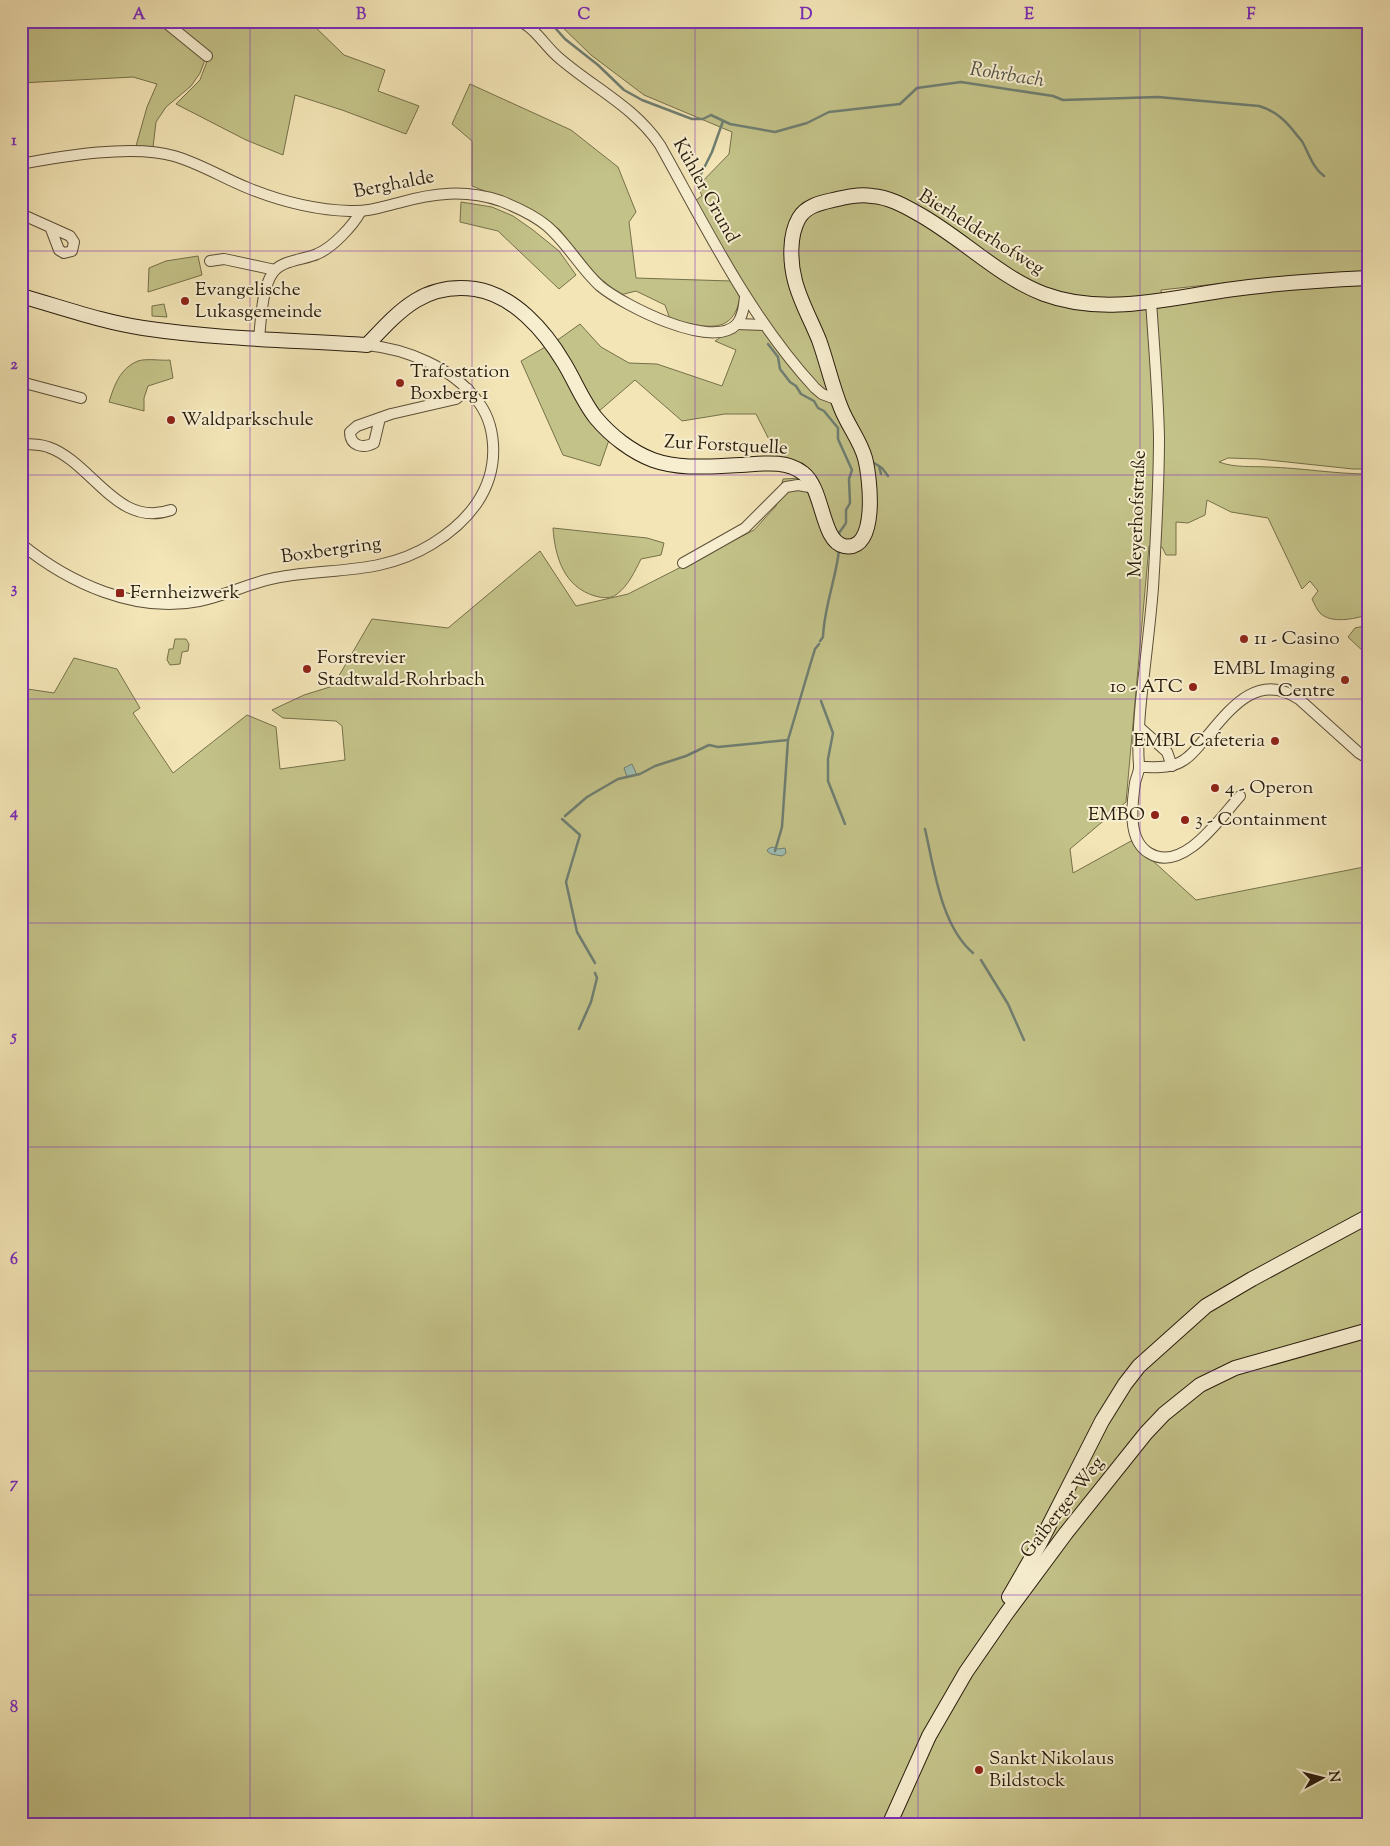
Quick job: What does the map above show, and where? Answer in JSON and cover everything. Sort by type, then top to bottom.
[{"type":"street","points":[[164,21],[207,56]]},
{"type":"street","name":"Kühler Grund","points":[[518,21],[530,28],[557,56],[632,113],[649,130],[660,145],[745,297],[764,325],[815,388],[822,394],[838,400]]},
{"type":"street","name":"Berghalde","points":[[21,164],[85,154],[130,152],[166,154],[183,159],[248,188],[277,198],[317,208],[361,211],[439,193],[453,192],[486,196],[525,212],[544,224],[558,236],[585,271],[601,287],[639,311],[666,322],[710,332],[723,331],[737,324],[764,325]]},
{"type":"street","name":"Bierhelderhofweg","points":[[838,400],[819,341],[796,285],[792,270],[792,244],[796,225],[805,210],[817,204],[855,196],[869,195],[883,198],[904,206],[930,220],[1012,278],[1063,300],[1092,304],[1120,305],[1250,287],[1369,278]]},
{"type":"street","points":[[259,338],[270,276],[282,265],[311,257],[325,250],[356,220],[361,211]]},
{"type":"street","points":[[21,214],[52,228]]},
{"type":"street","points":[[212,261],[224,259],[275,270]]},
{"type":"street","name":"Zur Forstquelle","points":[[367,345],[399,313],[420,297],[455,288],[483,290],[503,298],[521,311],[535,325],[562,360],[588,407],[614,437],[653,460],[683,466],[772,464],[785,465],[803,473],[815,488],[832,539],[837,543],[847,546],[860,543],[865,536],[868,526],[868,474],[861,446],[838,400]]},
{"type":"street","name":"Boxbergring","points":[[21,296],[143,328],[386,347],[421,359],[451,376],[468,389],[479,403],[491,430],[493,458],[488,485],[476,506],[453,529],[431,545],[393,562],[370,568],[274,578],[199,601],[163,603],[120,597],[84,584],[47,564],[21,544]]},
{"type":"street","points":[[737,324],[742,314],[745,297]]},
{"type":"street","name":"Meyerhofstraße","points":[[1151,301],[1158,407],[1158,496],[1152,590],[1139,727],[1138,752],[1140,767],[1132,814],[1134,830],[1143,849],[1158,857],[1175,857],[1192,848],[1240,796]]},
{"type":"street","points":[[21,382],[81,398]]},
{"type":"street","points":[[380,418],[405,410],[456,399],[468,389]]},
{"type":"street","points":[[21,444],[42,446],[54,450],[84,470],[114,498],[128,508],[148,514],[171,510]]},
{"type":"street","points":[[683,563],[745,528],[786,487],[798,485],[815,488]]},
{"type":"street","points":[[1140,767],[1172,766],[1186,759],[1236,704],[1250,694],[1268,690],[1288,693],[1299,699],[1369,759]]},
{"type":"street","points":[[1139,727],[1167,752],[1172,766]]},
{"type":"street","points":[[1006,1614],[1009,1598],[1039,1545],[1098,1427],[1118,1394],[1140,1366],[1206,1306],[1252,1278],[1369,1216]]},
{"type":"street","name":"Gaiberger Weg","points":[[889,1825],[914,1767],[966,1672],[1006,1614],[1070,1528],[1141,1439],[1164,1414],[1200,1385],[1235,1368],[1369,1330]]},
{"type":"shaded area","points":[[21,21],[309,21],[344,55],[385,70],[378,91],[419,106],[406,134],[295,95],[283,155],[246,140],[176,104],[200,80],[209,56],[206,57],[200,73],[191,86],[166,107],[156,122],[153,147],[136,146],[147,107],[157,84],[133,77],[21,83]]},
{"type":"shaded area","points":[[556,21],[1369,21],[1369,272],[1252,280],[1161,290],[1163,306],[1248,292],[1369,283],[1369,469],[1259,459],[1228,458],[1219,462],[1237,466],[1369,474],[1369,609],[1367,615],[1336,620],[1320,613],[1312,599],[1318,591],[1310,581],[1302,589],[1268,518],[1231,512],[1207,500],[1205,515],[1188,523],[1176,522],[1176,555],[1166,555],[1162,547],[1149,546],[1126,802],[1070,849],[1073,873],[1131,841],[1196,900],[1369,866],[1369,1825],[21,1825],[21,688],[54,693],[74,658],[117,669],[140,708],[133,713],[173,773],[247,715],[276,727],[280,769],[345,760],[342,726],[336,721],[283,718],[272,710],[304,695],[333,686],[372,619],[448,628],[540,551],[576,606],[628,594],[754,530],[776,506],[783,479],[800,478],[779,459],[756,414],[725,414],[682,421],[635,380],[591,418],[609,440],[600,466],[563,455],[521,361],[559,339],[580,324],[601,347],[629,363],[657,364],[722,386],[736,350],[715,341],[738,326],[762,327],[756,310],[696,200],[702,196],[698,186],[729,154],[732,132],[644,95],[591,55]]},
{"type":"shaded area","points":[[470,84],[571,130],[618,167],[636,212],[629,222],[636,278],[731,281],[740,298],[736,311],[730,319],[722,324],[713,326],[692,324],[670,319],[665,305],[636,291],[620,295],[595,274],[559,229],[527,208],[472,186],[472,141],[452,124]]},
{"type":"shaded area","points":[[461,202],[492,207],[513,216],[559,251],[576,275],[559,289],[498,231],[460,222]]},
{"type":"shaded area","points":[[198,256],[202,275],[148,292],[149,268],[166,261]]},
{"type":"shaded area","points":[[164,304],[167,317],[152,316],[152,306]]},
{"type":"shaded area","points":[[142,360],[170,360],[173,378],[148,386],[144,398],[144,411],[109,402],[122,373],[132,364]]},
{"type":"shaded area","points":[[553,528],[647,538],[664,543],[661,555],[641,559],[625,587],[615,596],[606,598],[584,592],[569,578],[559,560]]},
{"type":"shaded area","points":[[1369,625],[1369,653],[1367,655],[1348,637],[1355,628]]},
{"type":"shaded area","points":[[175,639],[186,639],[189,644],[188,651],[182,652],[180,664],[170,665],[167,660],[169,649],[173,649]]},
{"type":"water","points":[[632,764],[637,775],[627,777],[624,768]]},
{"type":"water","points":[[772,847],[778,849],[785,848],[786,853],[782,856],[771,854],[767,851]]},
{"type":"waterway","name":"Rohrbach","points":[[549,21],[565,39],[598,65],[624,90],[642,100],[692,119],[703,119],[711,115],[730,124],[775,132],[807,123],[829,112],[900,104],[917,88],[961,82],[1053,96],[1063,100],[1158,97],[1259,106],[1276,114],[1288,125],[1302,142],[1317,169],[1324,176]]},
{"type":"waterway","points":[[697,185],[723,121]]},
{"type":"waterway","points":[[768,344],[778,357],[780,369],[790,382],[796,386],[801,394],[814,401],[818,408],[824,411],[838,428],[838,439],[852,470],[849,479],[850,503],[846,510],[846,523],[839,536]]},
{"type":"waterway","points":[[871,461],[882,468],[888,476]]},
{"type":"waterway","points":[[879,466],[881,474]]},
{"type":"waterway","points":[[820,641],[823,637],[825,615],[839,550]]},
{"type":"waterway","points":[[775,851],[782,827],[788,740],[815,649],[819,644]]},
{"type":"waterway","points":[[821,701],[833,733],[828,759],[828,781],[845,824]]},
{"type":"waterway","points":[[565,816],[587,797],[618,779],[640,774],[655,766],[686,756],[709,745],[718,747],[788,740]]},
{"type":"waterway","points":[[562,819],[580,835],[566,882],[577,932],[595,963]]},
{"type":"waterway","points":[[925,829],[940,895],[946,912],[962,942],[973,953]]},
{"type":"waterway","points":[[981,960],[1008,1004],[1024,1040]]},
{"type":"waterway","points":[[579,1029],[591,1002],[597,978],[595,973]]},
{"type":"place","name":"Evangelische Lukasgemeinde","points":[[185,301]]},
{"type":"place","name":"Trafostation Boxberg 1","points":[[400,383]]},
{"type":"place","name":"Waldparkschule","points":[[171,420]]},
{"type":"place","name":"Fernheizwerk","points":[[120,593]]},
{"type":"place","name":"11 - Casino","points":[[1244,639]]},
{"type":"place","name":"Forstrevier Stadtwald-Rohrbach","points":[[307,669]]},
{"type":"place","name":"EMBL Imaging Centre","points":[[1345,680]]},
{"type":"place","name":"10 - ATC","points":[[1193,687]]},
{"type":"place","name":"EMBL Cafeteria","points":[[1275,741]]},
{"type":"place","name":"4 - Operon","points":[[1215,788]]},
{"type":"place","name":"EMBO","points":[[1155,815]]},
{"type":"place","name":"3 - Containment","points":[[1185,820]]},
{"type":"place","name":"Sankt Nikolaus Bildstock","points":[[979,1770]]}]
